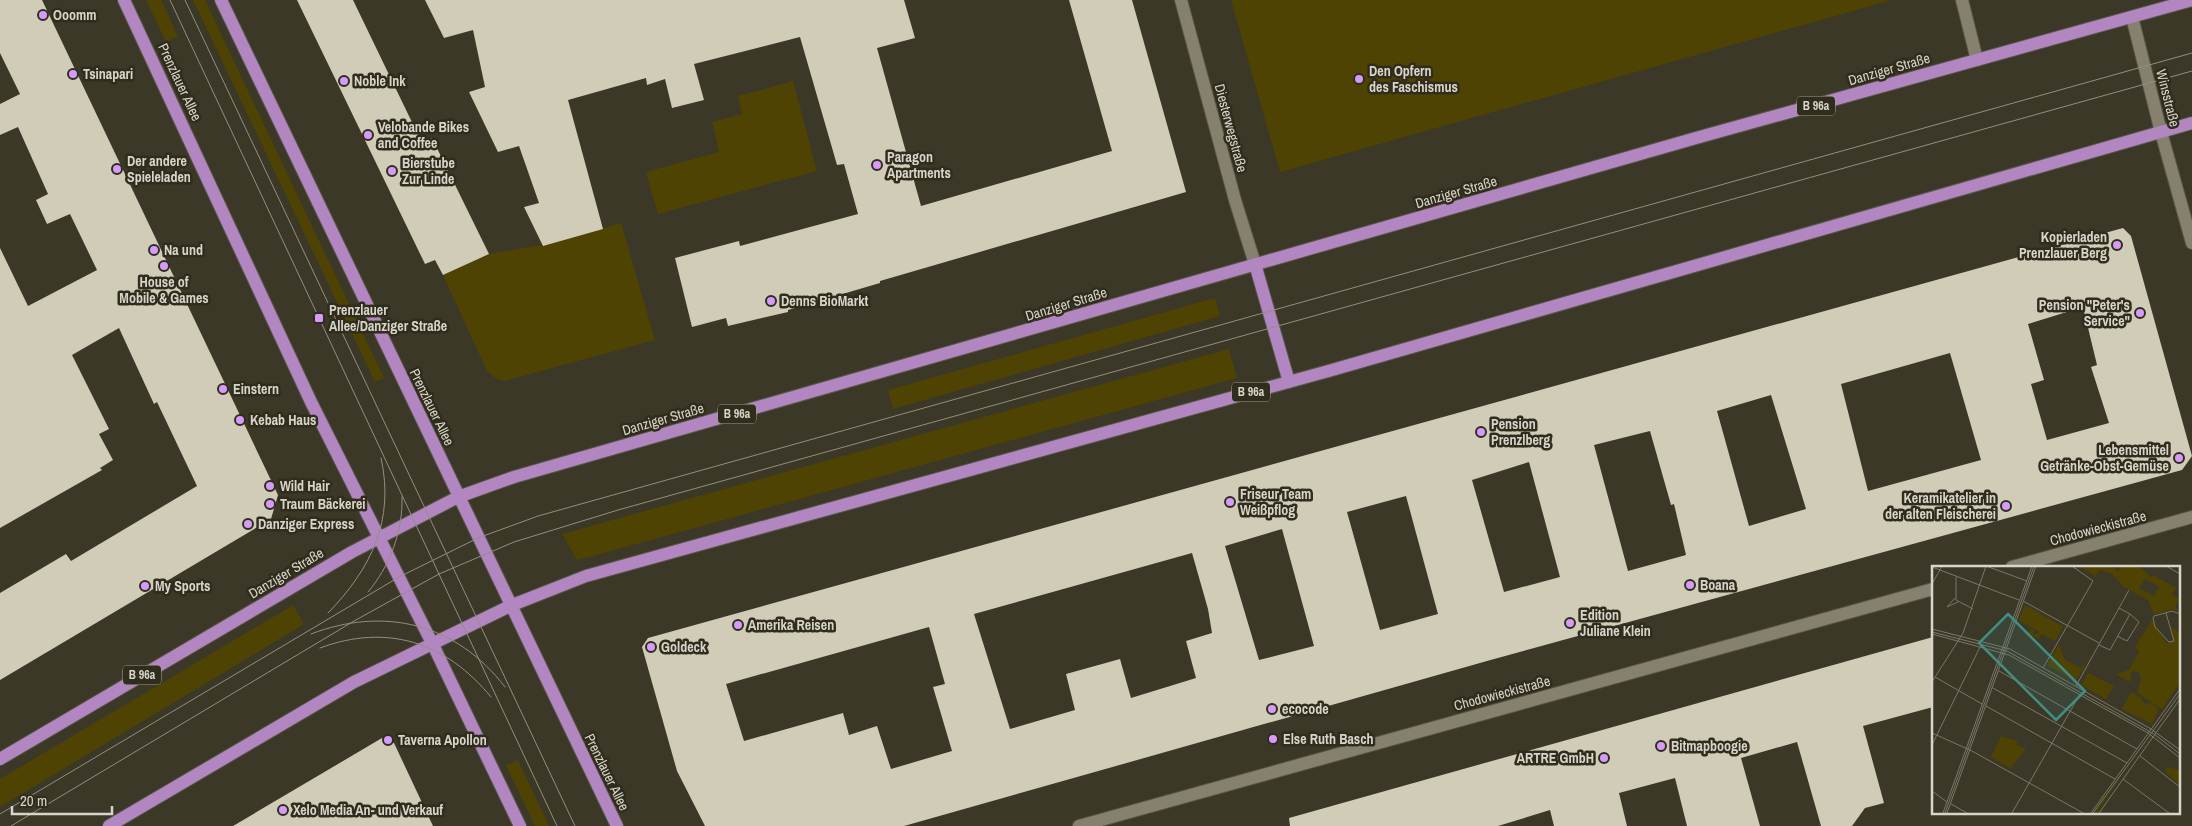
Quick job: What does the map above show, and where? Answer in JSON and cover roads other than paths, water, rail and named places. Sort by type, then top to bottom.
[{"type":"main road","name":"Prenzlauer Allee","points":[[124,0],[311,402],[432,643],[520,826]]},
{"type":"main road","name":"Prenzlauer Allee","points":[[221,0],[617,826]]},
{"type":"main road","name":"Danziger Straße","points":[[0,759],[379,538],[458,497],[534,471],[1017,334],[1255,264],[2192,0]]},
{"type":"main road","name":"B 96a","points":[[110,826],[354,682],[510,606],[586,576],[1289,382],[2192,123]]},
{"type":"main road","points":[[1255,264],[1289,382]]},
{"type":"street","name":"Diesterwegstraße","points":[[1180,0],[1235,200],[1255,264]]},
{"type":"street","points":[[1962,0],[1977,60]]},
{"type":"street","name":"Winsstraße","points":[[2132,17],[2192,243]]},
{"type":"street","name":"Chodowieckistraße","points":[[2016,566],[2192,517]]},
{"type":"street","name":"Chodowieckistraße","points":[[1079,826],[1932,589]]},
{"type":"tram line","points":[[170,0],[557,826]]},
{"type":"tram line","points":[[185,0],[575,826]]},
{"type":"tram line","points":[[0,814],[399,577],[478,538],[538,516],[2192,53]]},
{"type":"tram line","points":[[11,826],[354,621],[439,574],[514,542],[618,510],[2192,71]]},
{"type":"tram line","points":[[328,613],[356,579],[376,542],[382,523],[385,502],[385,481],[381,458]]},
{"type":"tram line","points":[[368,592],[383,571],[394,548],[400,523],[402,497]]},
{"type":"tram line","points":[[311,634],[365,621],[392,622],[417,626],[441,635],[464,648],[486,665],[505,687]]},
{"type":"tram line","points":[[320,648],[369,637],[392,638],[414,642],[435,651],[455,663],[491,697]]},
{"type":"place","name":"Ooomm","points":[[43,15]]},
{"type":"place","name":"Tsinapari","points":[[73,74]]},
{"type":"place","name":"Den Opfern des Faschismus","points":[[1359,79]]},
{"type":"place","name":"Noble Ink","points":[[344,81]]},
{"type":"place","name":"Velobande Bikes and Coffee","points":[[368,135]]},
{"type":"place","name":"Paragon Apartments","points":[[877,165]]},
{"type":"place","name":"Der andere Spieleladen","points":[[117,169]]},
{"type":"place","name":"Bierstube Zur Linde","points":[[392,171]]},
{"type":"place","name":"Kopierladen Prenzlauer Berg","points":[[2117,245]]},
{"type":"place","name":"Na und","points":[[154,250]]},
{"type":"place","name":"House of Mobile & Games","points":[[164,266]]},
{"type":"place","name":"Denns BioMarkt","points":[[771,301]]},
{"type":"place","name":"Pension \"Peter's Service\"","points":[[2140,313]]},
{"type":"place","name":"Prenzlauer Allee/Danziger Straße","points":[[319,318]]},
{"type":"place","name":"Einstern","points":[[223,389]]},
{"type":"place","name":"Kebab Haus","points":[[240,420]]},
{"type":"place","name":"Pension Prenzlberg","points":[[1481,432]]},
{"type":"place","name":"Lebensmittel Getränke-Obst-Gemüse","points":[[2179,458]]},
{"type":"place","name":"Wild Hair","points":[[270,486]]},
{"type":"place","name":"Friseur Team Weißpflog","points":[[1230,502]]},
{"type":"place","name":"Traum Bäckerei","points":[[270,504]]},
{"type":"place","name":"Keramikatelier in der alten Fleischerei","points":[[2006,506]]},
{"type":"place","name":"Danziger Express","points":[[248,524]]},
{"type":"place","name":"Boana","points":[[1690,585]]},
{"type":"place","name":"My Sports","points":[[145,586]]},
{"type":"place","name":"Edition Juliane Klein","points":[[1570,623]]},
{"type":"place","name":"Amerika Reisen","points":[[738,625]]},
{"type":"place","name":"Goldeck","points":[[651,647]]},
{"type":"place","name":"ecocode","points":[[1272,709]]},
{"type":"place","name":"Else Ruth Basch","points":[[1273,739]]},
{"type":"place","name":"Taverna Apollon","points":[[388,740]]},
{"type":"place","name":"Bitmapboogie","points":[[1661,746]]},
{"type":"place","name":"ARTRE GmbH","points":[[1604,758]]},
{"type":"place","name":"Xelo Media An- und Verkauf","points":[[283,810]]}]
